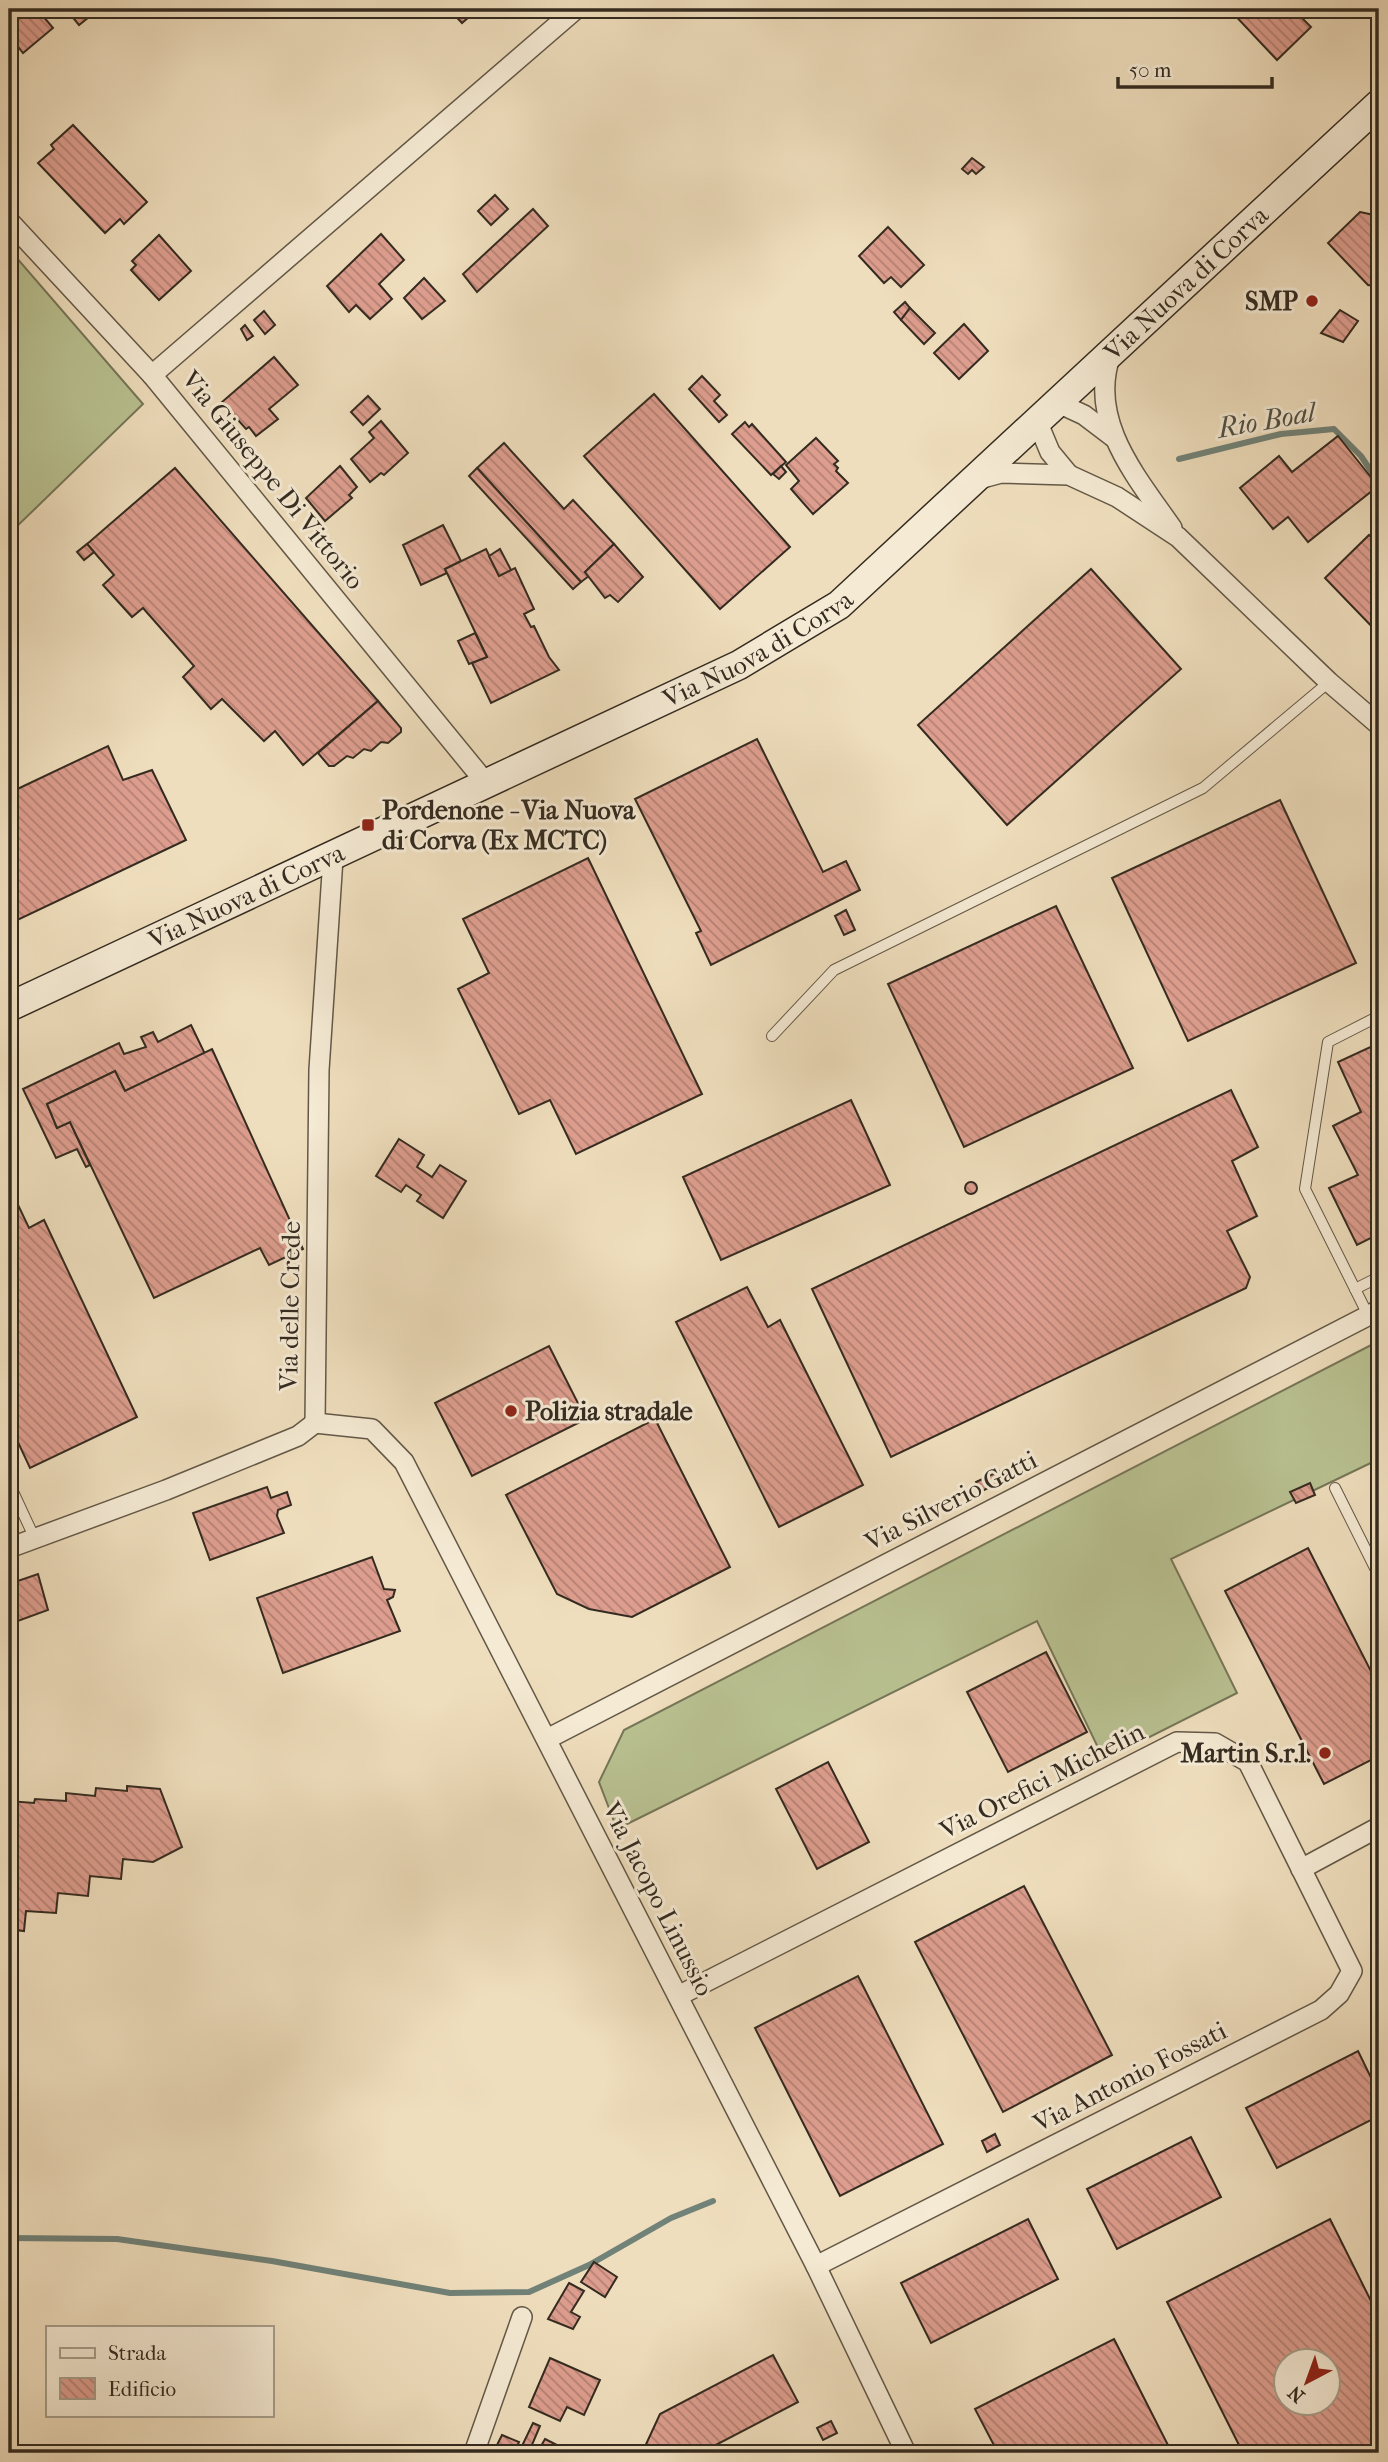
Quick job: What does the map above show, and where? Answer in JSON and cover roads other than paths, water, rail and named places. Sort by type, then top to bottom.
[{"type":"main road","name":"Via Nuova di Corva","points":[[9,1007],[332,858],[739,665],[839,605],[1379,104]]},
{"type":"street","points":[[152,375],[576,9]]},
{"type":"street","name":"Via Giuseppe Di Vittorio","points":[[9,221],[152,375],[486,783]]},
{"type":"street","points":[[1113,349],[1103,375],[1113,437],[1178,537]]},
{"type":"street","points":[[1069,475],[1050,452],[1047,412],[1084,415],[1113,437]]},
{"type":"street","points":[[973,481],[1001,473],[1069,475],[1117,497],[1178,537],[1329,682],[1379,725]]},
{"type":"street","name":"Via delle Crede","points":[[9,1548],[286,1441],[315,1423],[319,1070],[332,858]]},
{"type":"street","name":"Via Silverio Gatti","points":[[547,1739],[1374,1312]]},
{"type":"street","name":"Via Jacopo Linussio","points":[[315,1423],[372,1429],[404,1462],[816,2266],[906,2453]]},
{"type":"street","name":"Via Orefici Michelin","points":[[678,1996],[1177,1742],[1215,1743],[1248,1762],[1301,1869]]},
{"type":"street","points":[[1301,1869],[1379,1828]]},
{"type":"street","name":"Via Antonio Fossati","points":[[816,2266],[1321,2010],[1339,1994],[1352,1971],[1301,1869]]},
{"type":"street","points":[[474,2453],[522,2317]]},
{"type":"lane","points":[[772,1036],[834,970],[1203,789],[1329,682]]},
{"type":"lane","points":[[1374,1312],[1355,1289],[1305,1189],[1328,1042],[1379,1016]]},
{"type":"lane","points":[[1355,1289],[1379,1277]]},
{"type":"lane","points":[[9,1483],[35,1539]]},
{"type":"lane","points":[[1335,1488],[1379,1576]]},
{"type":"waterway","name":"Rio Boal","points":[[1179,459],[1281,434],[1334,429],[1361,456],[1379,483]]},
{"type":"waterway","points":[[9,2238],[117,2239],[272,2261],[450,2293],[529,2292],[589,2265],[671,2218],[713,2201]]},
{"type":"place","name":"SMP","points":[[1312,301]]},
{"type":"place","name":"Pordenone - Via Nuova di Corva (Ex MCTC)","points":[[368,825]]},
{"type":"place","name":"Polizia stradale","points":[[511,1411]]},
{"type":"place","name":"Martin S.r.l.","points":[[1325,1753]]}]
